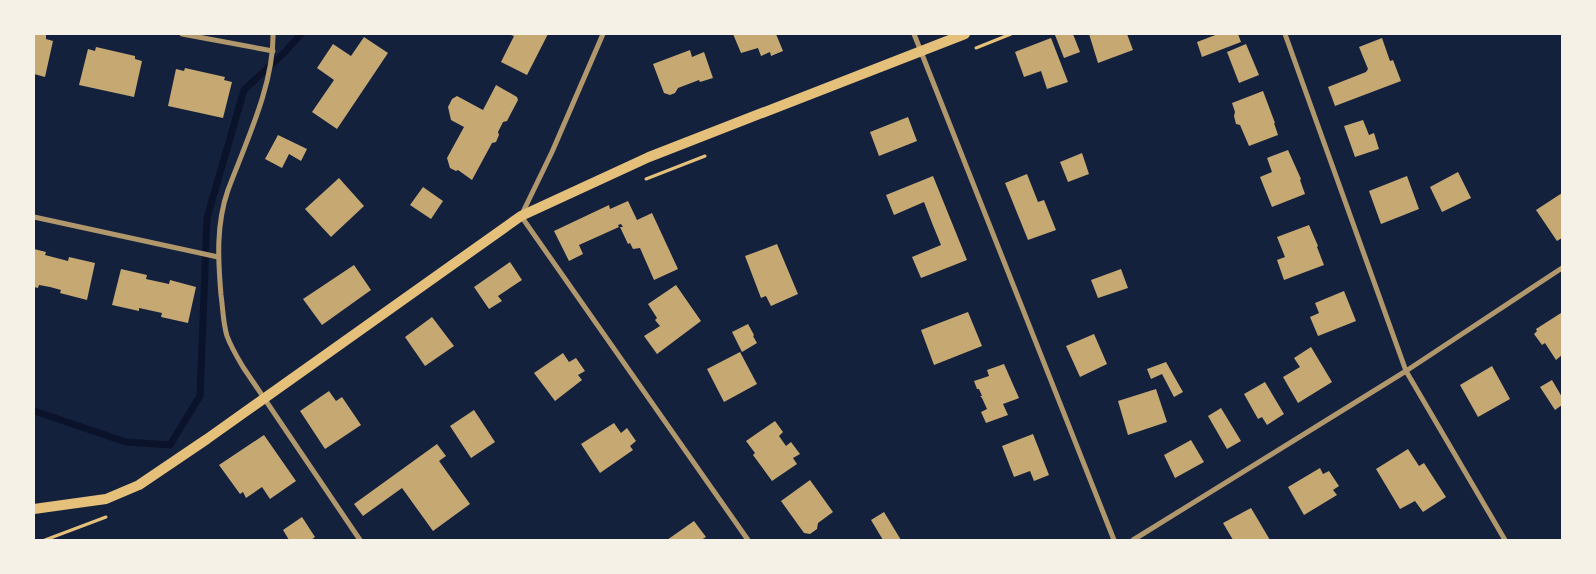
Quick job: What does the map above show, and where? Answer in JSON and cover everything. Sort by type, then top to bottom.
[{"type":"main road","points":[[34,509],[106,499],[139,485],[207,439],[521,216],[649,157],[965,34]]},
{"type":"street","points":[[182,34],[273,51]]},
{"type":"street","points":[[273,34],[273,51],[257,113],[223,207],[218,257],[223,313],[227,336],[242,367],[360,540]]},
{"type":"street","points":[[603,34],[552,152],[521,216],[748,540]]},
{"type":"street","points":[[914,34],[1114,540]]},
{"type":"street","points":[[1285,34],[1406,371],[1505,540]]},
{"type":"street","points":[[34,217],[218,257]]},
{"type":"street","points":[[1133,540],[1406,371],[1562,268]]},
{"type":"path","points":[[969,51],[1011,34]]},
{"type":"path","points":[[639,182],[713,152]]},
{"type":"path","points":[[46,540],[109,516]]},
{"type":"building","points":[[34,34],[46,35],[46,39],[53,41],[45,77],[34,74]]},
{"type":"building","points":[[508,34],[548,34],[527,75],[501,62],[514,36]]},
{"type":"building","points":[[733,34],[776,34],[783,51],[771,56],[770,52],[761,56],[758,48],[741,53]]},
{"type":"building","points":[[1073,34],[1080,52],[1064,58],[1055,35]]},
{"type":"building","points":[[1089,34],[1127,34],[1133,50],[1098,63]]},
{"type":"building","points":[[1218,34],[1238,34],[1241,42],[1202,57],[1197,42]]},
{"type":"building","points":[[364,37],[388,53],[337,129],[312,112],[334,80],[317,68],[333,44],[351,56]]},
{"type":"building","points":[[1051,38],[1068,82],[1047,89],[1041,71],[1024,77],[1015,52]]},
{"type":"building","points":[[1382,38],[1390,61],[1393,60],[1401,81],[1335,106],[1328,87],[1366,72],[1368,69],[1359,47]]},
{"type":"building","points":[[1246,44],[1259,75],[1239,83],[1227,52]]},
{"type":"building","points":[[96,47],[135,56],[135,59],[142,61],[134,97],[79,85],[88,49],[95,51]]},
{"type":"building","points":[[690,50],[692,57],[704,52],[713,78],[700,82],[699,80],[678,88],[675,93],[670,95],[664,93],[653,64]]},
{"type":"building","points":[[185,68],[225,77],[224,80],[232,82],[223,118],[168,106],[176,69],[184,71]]},
{"type":"building","points":[[496,85],[517,97],[518,100],[507,121],[503,122],[496,142],[492,143],[472,180],[458,170],[450,168],[447,158],[464,127],[451,120],[448,107],[452,99],[457,96],[483,110]]},
{"type":"building","points":[[1263,91],[1278,135],[1249,146],[1240,125],[1236,124],[1232,103]]},
{"type":"building","points":[[908,117],[917,141],[879,156],[870,132]]},
{"type":"building","points":[[1363,120],[1369,135],[1374,133],[1379,149],[1355,157],[1344,126]]},
{"type":"building","points":[[278,135],[307,149],[301,161],[289,154],[282,168],[265,159]]},
{"type":"building","points":[[1288,150],[1301,179],[1305,194],[1272,207],[1260,177],[1272,172],[1267,158]]},
{"type":"building","points":[[1082,153],[1089,174],[1068,182],[1060,162]]},
{"type":"building","points":[[1458,172],[1471,198],[1442,212],[1430,187]]},
{"type":"building","points":[[1027,174],[1038,202],[1044,200],[1056,230],[1028,240],[1005,183]]},
{"type":"building","points":[[933,176],[967,260],[921,278],[912,257],[941,245],[924,202],[894,215],[886,195]]},
{"type":"building","points":[[1407,176],[1419,209],[1381,224],[1369,191]]},
{"type":"building","points":[[339,178],[364,206],[331,237],[305,209]]},
{"type":"building","points":[[423,187],[443,201],[431,219],[410,205]]},
{"type":"building","points":[[1562,193],[1562,238],[1557,241],[1536,210]]},
{"type":"building","points":[[628,201],[637,220],[652,213],[678,269],[654,280],[640,248],[633,249],[630,243],[628,244],[620,227],[623,227],[621,224],[618,225],[619,227],[579,245],[583,254],[569,261],[554,231],[609,205],[610,209]]},
{"type":"building","points":[[1309,225],[1324,265],[1284,280],[1277,260],[1285,257],[1277,237]]},
{"type":"building","points":[[777,244],[798,294],[771,306],[766,296],[761,298],[745,256]]},
{"type":"building","points":[[34,249],[46,252],[45,255],[68,261],[69,257],[95,263],[87,300],[60,293],[61,290],[50,287],[39,285],[38,288],[34,287]]},
{"type":"building","points":[[510,262],[522,280],[498,296],[502,301],[489,309],[474,287]]},
{"type":"building","points":[[354,265],[371,290],[322,325],[303,299]]},
{"type":"building","points":[[121,269],[147,275],[146,279],[169,284],[170,280],[196,287],[188,323],[161,317],[162,313],[139,308],[139,311],[112,305]]},
{"type":"building","points":[[1121,269],[1128,288],[1098,298],[1091,280]]},
{"type":"building","points":[[676,285],[701,321],[657,354],[644,336],[660,326],[655,320],[657,318],[648,304]]},
{"type":"building","points":[[1344,291],[1356,321],[1318,336],[1310,317],[1319,313],[1315,303]]},
{"type":"building","points":[[968,312],[982,346],[934,365],[921,330]]},
{"type":"building","points":[[1561,313],[1562,355],[1556,360],[1545,343],[1542,345],[1534,334],[1537,331],[1536,329]]},
{"type":"building","points":[[432,317],[454,346],[425,366],[405,337]]},
{"type":"building","points":[[748,324],[757,343],[742,352],[732,332]]},
{"type":"building","points":[[1094,334],[1107,364],[1080,377],[1066,346]]},
{"type":"building","points":[[1311,347],[1332,382],[1298,403],[1283,377],[1300,367],[1294,358]]},
{"type":"building","points":[[740,352],[757,384],[724,402],[707,369]]},
{"type":"building","points":[[563,353],[569,362],[576,358],[585,371],[578,375],[582,380],[555,401],[534,373]]},
{"type":"building","points":[[1166,362],[1183,392],[1174,397],[1162,374],[1151,379],[1147,369]]},
{"type":"building","points":[[1004,364],[1019,398],[1003,404],[1008,415],[986,423],[981,412],[987,409],[974,381],[989,376],[987,370]]},
{"type":"building","points":[[1492,366],[1510,399],[1478,417],[1460,385]]},
{"type":"building","points":[[1552,380],[1562,397],[1562,405],[1555,410],[1540,387]]},
{"type":"building","points":[[1265,382],[1284,414],[1267,425],[1262,417],[1258,419],[1244,394]]},
{"type":"building","points":[[1156,389],[1167,422],[1128,435],[1118,401]]},
{"type":"building","points":[[329,391],[336,401],[342,397],[361,425],[325,449],[300,411]]},
{"type":"building","points":[[1221,408],[1241,441],[1227,449],[1208,416]]},
{"type":"building","points":[[474,410],[495,442],[471,458],[450,426]]},
{"type":"building","points":[[775,421],[783,432],[779,436],[786,446],[791,442],[800,454],[793,458],[797,464],[772,481],[753,455],[755,453],[746,441]]},
{"type":"building","points":[[614,423],[621,433],[627,428],[636,441],[630,446],[633,450],[600,473],[581,444]]},
{"type":"building","points":[[1033,434],[1049,475],[1034,481],[1030,471],[1014,477],[1002,446]]},
{"type":"building","points":[[264,435],[296,481],[270,499],[262,487],[246,498],[243,492],[240,494],[219,465]]},
{"type":"building","points":[[1191,440],[1204,462],[1175,478],[1164,455]]},
{"type":"building","points":[[437,444],[446,456],[439,461],[470,504],[433,531],[402,488],[363,516],[354,504]]},
{"type":"building","points":[[1408,449],[1419,466],[1424,463],[1446,497],[1423,512],[1415,501],[1400,509],[1376,469]]},
{"type":"building","points":[[1320,468],[1323,474],[1329,471],[1339,486],[1333,490],[1337,495],[1304,515],[1288,487]]},
{"type":"building","points":[[810,480],[833,512],[818,523],[817,529],[810,534],[804,533],[781,501]]},
{"type":"building","points":[[1251,508],[1270,540],[1233,540],[1223,523]]},
{"type":"building","points":[[884,512],[901,540],[883,540],[871,520]]},
{"type":"building","points":[[302,517],[315,537],[311,540],[289,540],[283,530]]},
{"type":"building","points":[[694,521],[706,537],[701,540],[667,540]]},
{"type":"waterway","points":[[34,411],[126,442],[170,445],[200,396],[207,218],[244,90],[285,52],[301,34]]}]
